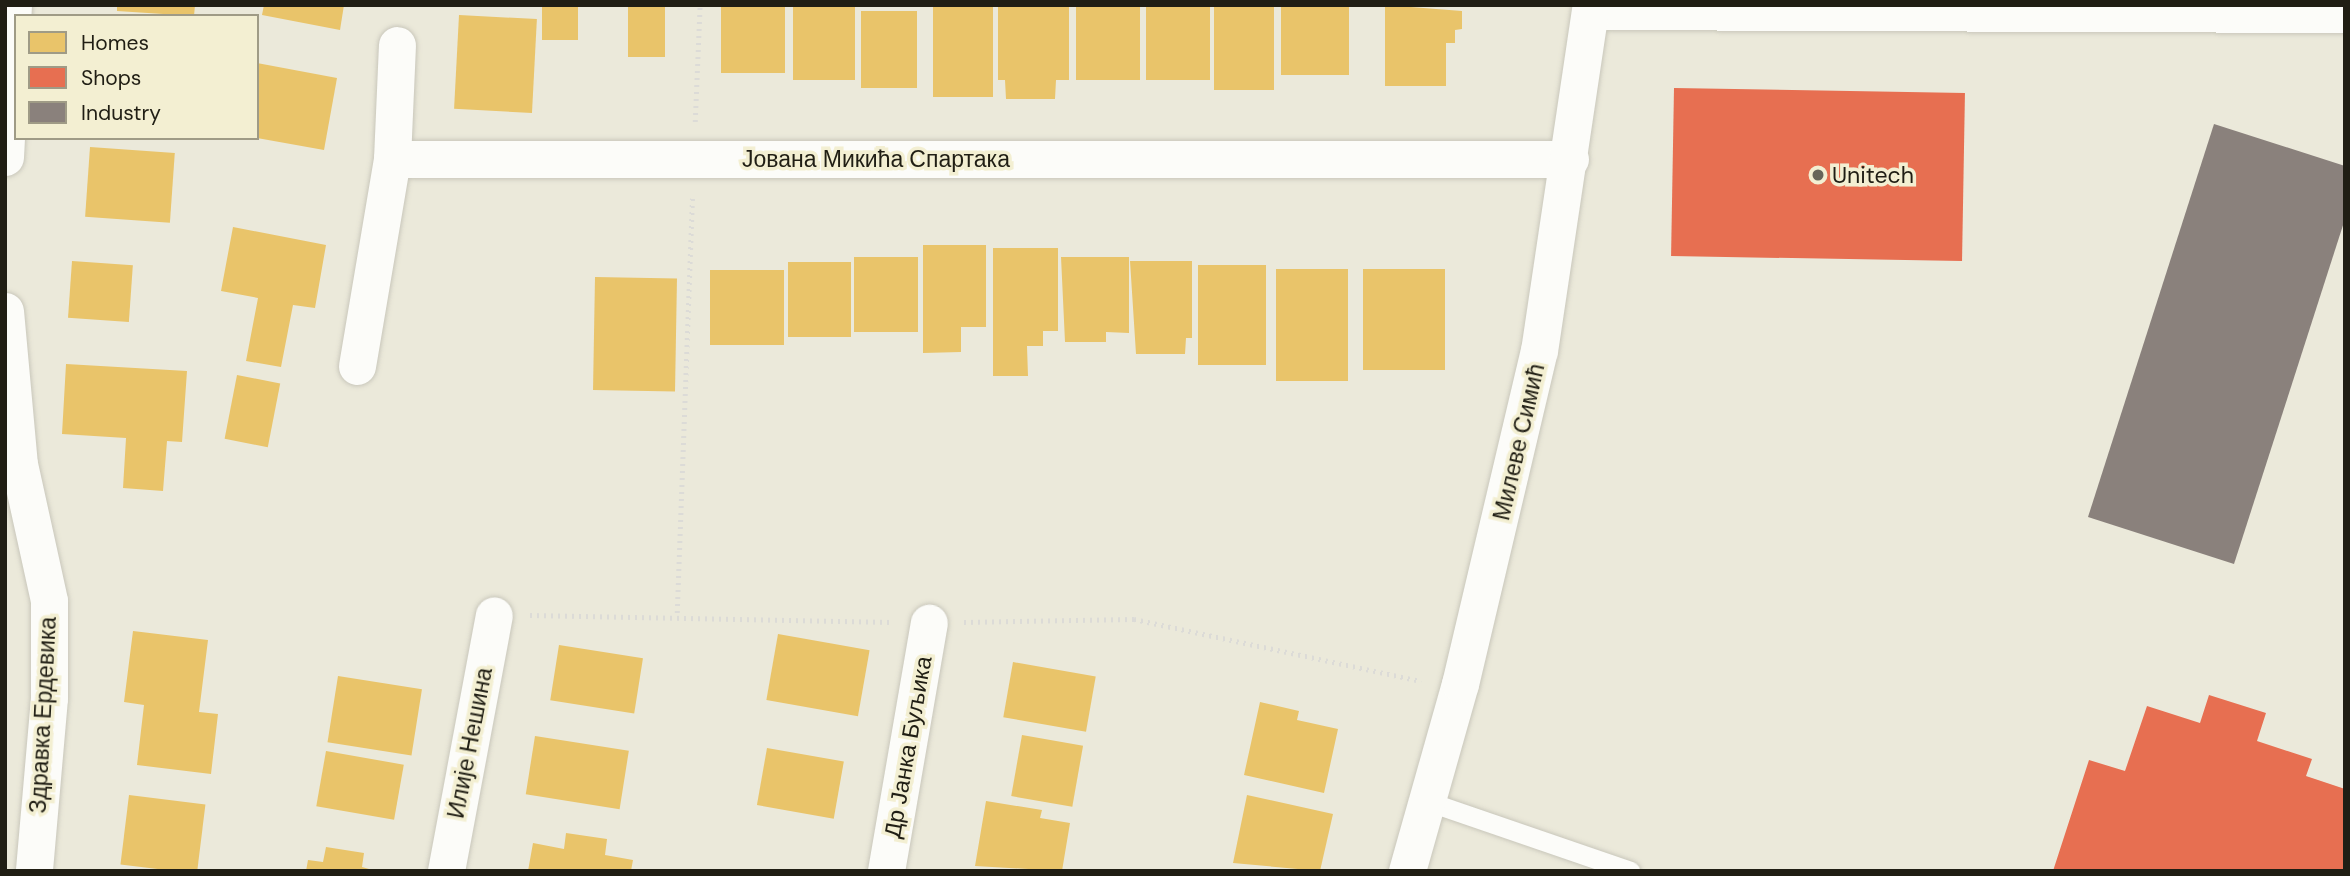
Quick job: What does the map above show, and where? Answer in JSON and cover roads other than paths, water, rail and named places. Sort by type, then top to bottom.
[{"type":"street","points":[[5,157],[13,5]]},
{"type":"street","points":[[1591,8],[2345,14]]},
{"type":"street","name":"Милеве Симић","points":[[1406,871],[1460,684],[1539,351],[1591,8]]},
{"type":"street","points":[[357,366],[392,159],[397,45]]},
{"type":"street","name":"Јована Микића Спартака","points":[[392,159],[1570,159]]},
{"type":"street","name":"Здравка Ердевика","points":[[5,311],[12,463],[49,601],[49,698],[34,871]]},
{"type":"street","name":"Илије Нешина","points":[[446,871],[494,615]]},
{"type":"street","name":"Др Јанка Буљика","points":[[886,871],[929,623]]},
{"type":"lane","points":[[1427,801],[1630,871]]},
{"type":"place","name":"Unitech","points":[[1818,175]]}]
